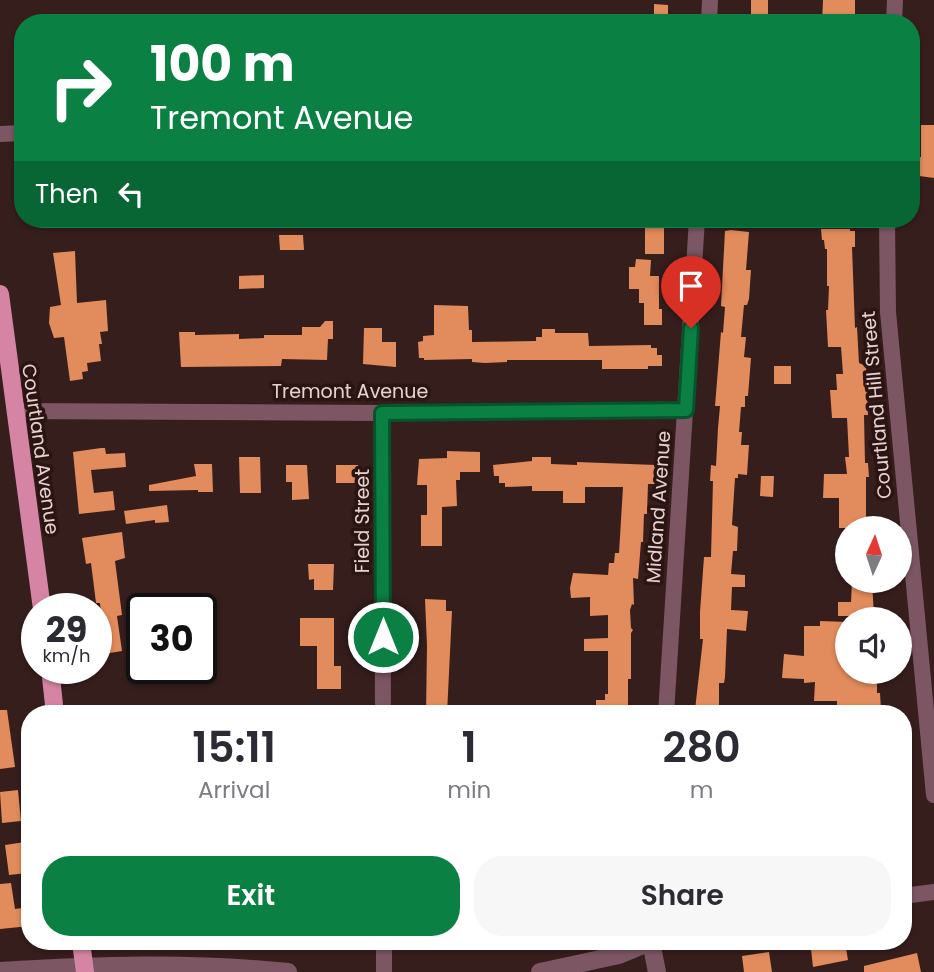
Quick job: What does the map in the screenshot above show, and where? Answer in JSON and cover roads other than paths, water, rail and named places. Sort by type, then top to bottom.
[{"type":"main road","name":"Courtland Avenue","points":[[0,294],[39,593]]},
{"type":"main road","points":[[52,684],[54,705]]},
{"type":"main road","points":[[82,950],[85,969]]},
{"type":"street","name":"Midland Avenue","points":[[667,705],[696,228]]},
{"type":"street","name":"Courtland Hill Street","points":[[887,228],[888,313],[934,795]]},
{"type":"street","name":"Tremont Avenue","points":[[15,411],[382,413],[686,410]]},
{"type":"street","name":"Field Street","points":[[382,413],[383,705]]},
{"type":"street","points":[[912,895],[934,892]]},
{"type":"street","points":[[384,950],[384,972]]},
{"type":"street","points":[[540,972],[631,950]]},
{"type":"street","points":[[653,950],[657,972]]},
{"type":"street","points":[[0,971],[205,965],[288,972]]}]
